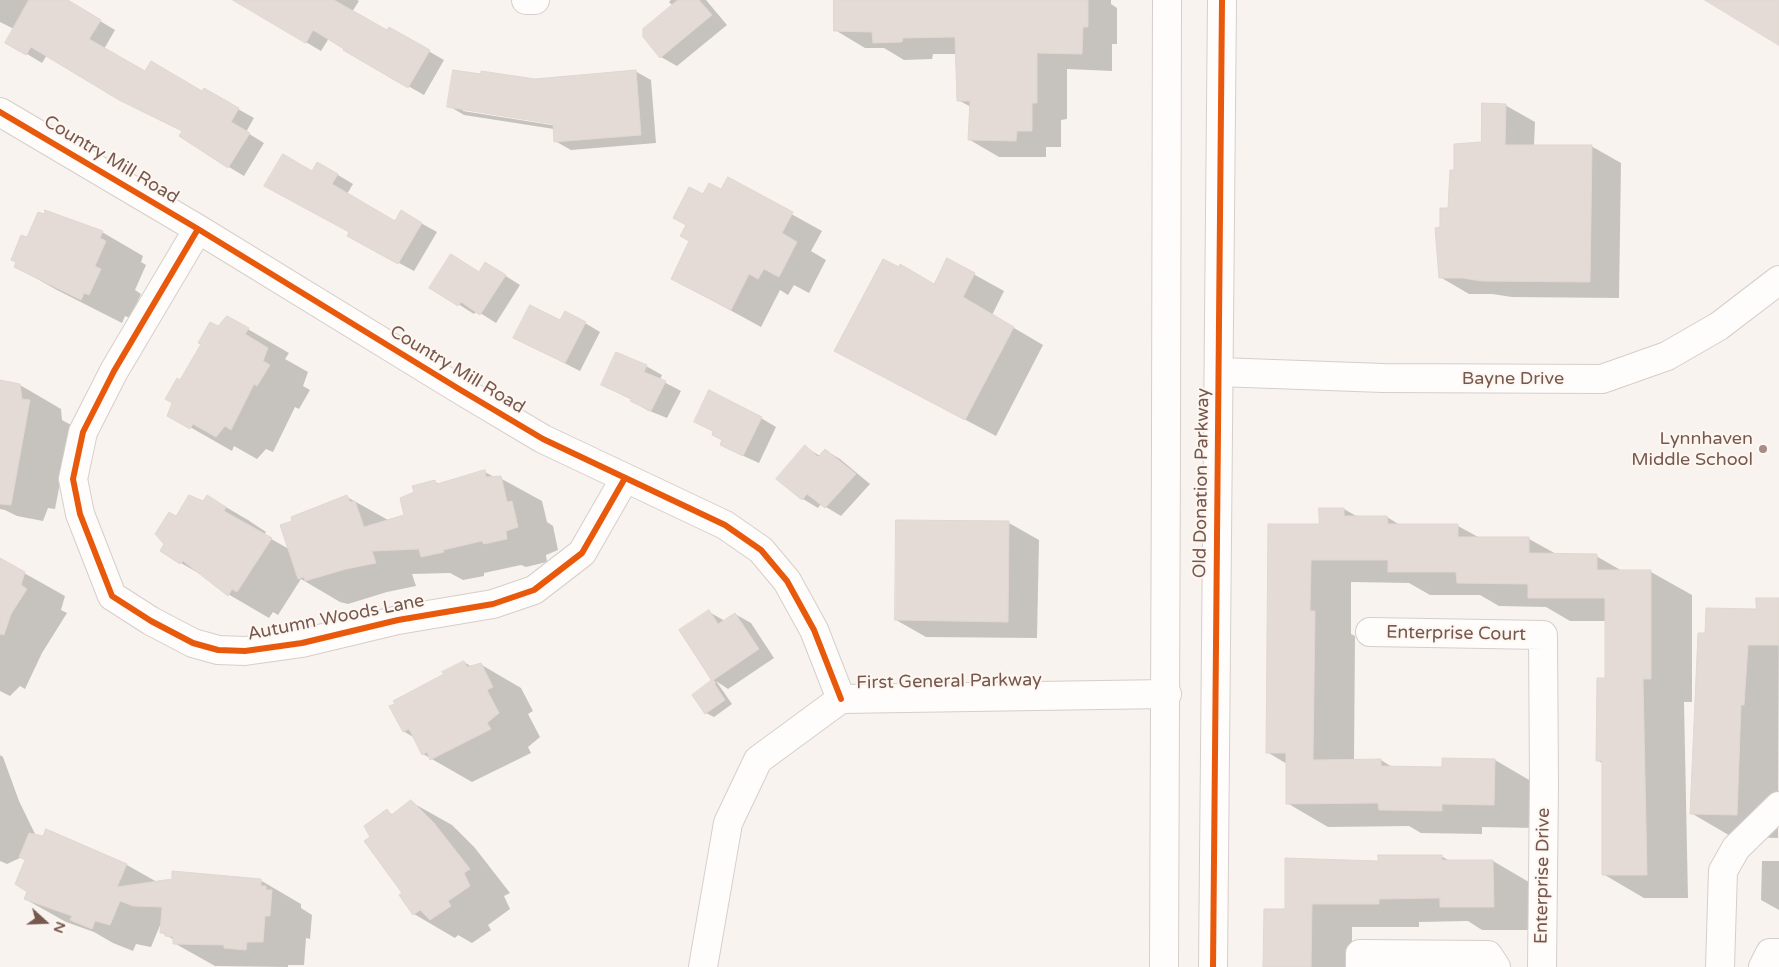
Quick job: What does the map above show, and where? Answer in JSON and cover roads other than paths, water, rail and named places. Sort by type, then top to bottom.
[{"type":"street","points":[[526,0],[535,0]]},
{"type":"street","name":"Old Donation Parkway","points":[[1164,967],[1167,694],[1165,369],[1167,0]]},
{"type":"street","name":"Old Donation Parkway","points":[[1213,967],[1222,0]]},
{"type":"street","name":"Country Mill Road","points":[[0,112],[543,439],[725,524],[761,550],[787,581],[814,630],[842,699]]},
{"type":"street","name":"Autumn Woods Lane","points":[[198,230],[114,370],[83,432],[73,479],[80,514],[112,596],[151,621],[193,643],[218,650],[245,651],[302,643],[398,620],[493,604],[534,590],[582,553],[626,478]]},
{"type":"street","name":"Bayne Drive","points":[[1218,372],[1383,378],[1602,379],[1667,356],[1718,326],[1779,280]]},
{"type":"street","name":"Enterprise Court","points":[[1370,632],[1543,635],[1544,784]]},
{"type":"street","name":"First General Parkway","points":[[703,967],[728,823],[758,760],[842,699],[1167,694]]},
{"type":"street","name":"Enterprise Drive","points":[[1542,967],[1544,784]]},
{"type":"street","points":[[1720,967],[1723,871],[1736,848],[1779,806]]},
{"type":"street","points":[[1762,967],[1770,953],[1779,953]]},
{"type":"street","points":[[1360,967],[1360,954],[1488,955],[1496,967]]},
{"type":"place","name":"Lynnhaven Middle School","points":[[1763,449]]}]
